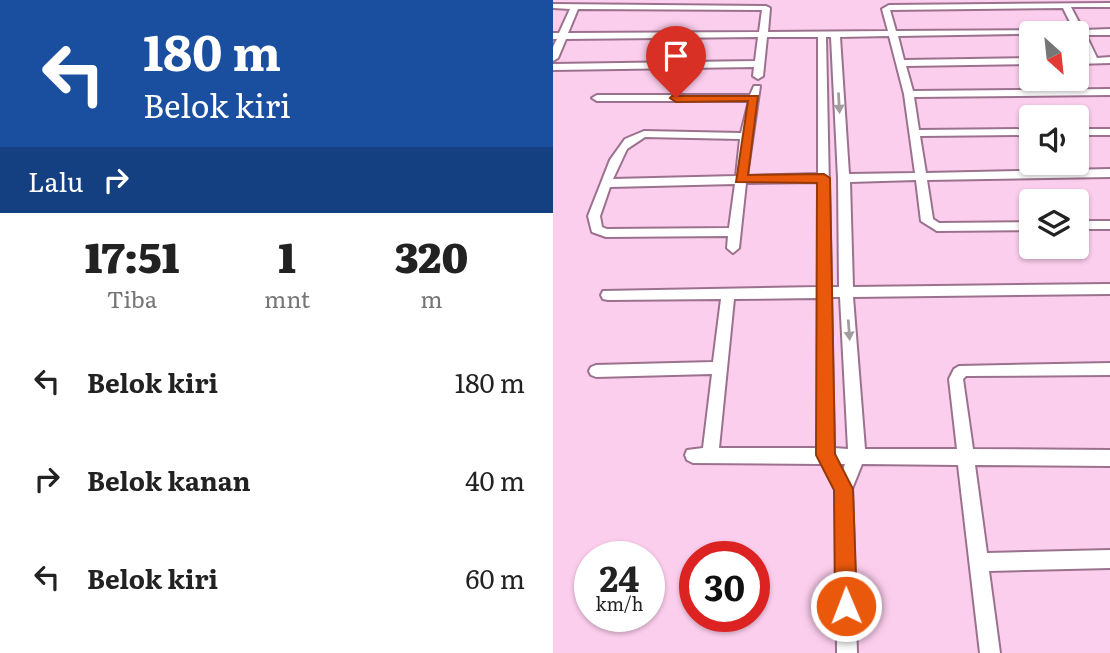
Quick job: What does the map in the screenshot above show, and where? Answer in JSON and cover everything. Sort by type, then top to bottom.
[{"type":"street","points":[[1066,5],[1073,21]]},
{"type":"street","points":[[1019,226],[931,225],[927,221],[923,177],[909,94],[886,9],[1110,5]]},
{"type":"street","points":[[553,6],[768,9],[746,136],[733,248]]},
{"type":"street","points":[[553,58],[558,36],[575,6]]},
{"type":"street","points":[[1089,32],[1110,32]]},
{"type":"street","points":[[558,36],[1019,33]]},
{"type":"street","points":[[829,35],[842,144],[846,291],[857,455],[843,489],[847,653]]},
{"type":"street","points":[[829,35],[823,144],[826,455],[843,489]]},
{"type":"street","points":[[1089,51],[1094,60]]},
{"type":"street","points":[[1089,60],[1110,60]]},
{"type":"street","points":[[900,63],[1019,61]]},
{"type":"street","points":[[553,67],[760,64]]},
{"type":"street","points":[[597,98],[756,87]]},
{"type":"street","points":[[909,94],[1110,92]]},
{"type":"street","points":[[916,133],[1019,132]]},
{"type":"street","points":[[1089,132],[1110,132]]},
{"type":"street","points":[[735,232],[600,232],[594,216],[620,149],[634,137],[645,134],[746,136]]},
{"type":"street","points":[[823,144],[842,144]]},
{"type":"street","points":[[844,178],[1110,173]]},
{"type":"street","points":[[605,183],[824,178]]},
{"type":"street","points":[[1089,225],[1110,225]]},
{"type":"street","points":[[608,295],[1110,289]]},
{"type":"street","points":[[728,294],[720,368],[701,455],[857,455],[966,459],[1110,457]]},
{"type":"street","points":[[596,371],[720,368]]},
{"type":"street","points":[[990,653],[956,379],[958,373],[964,370],[1110,369]]},
{"type":"street","points":[[979,562],[1110,559]]},
{"type":"route","points":[[676,98],[754,98],[741,179],[824,178],[826,455],[843,489],[846,606]]}]
